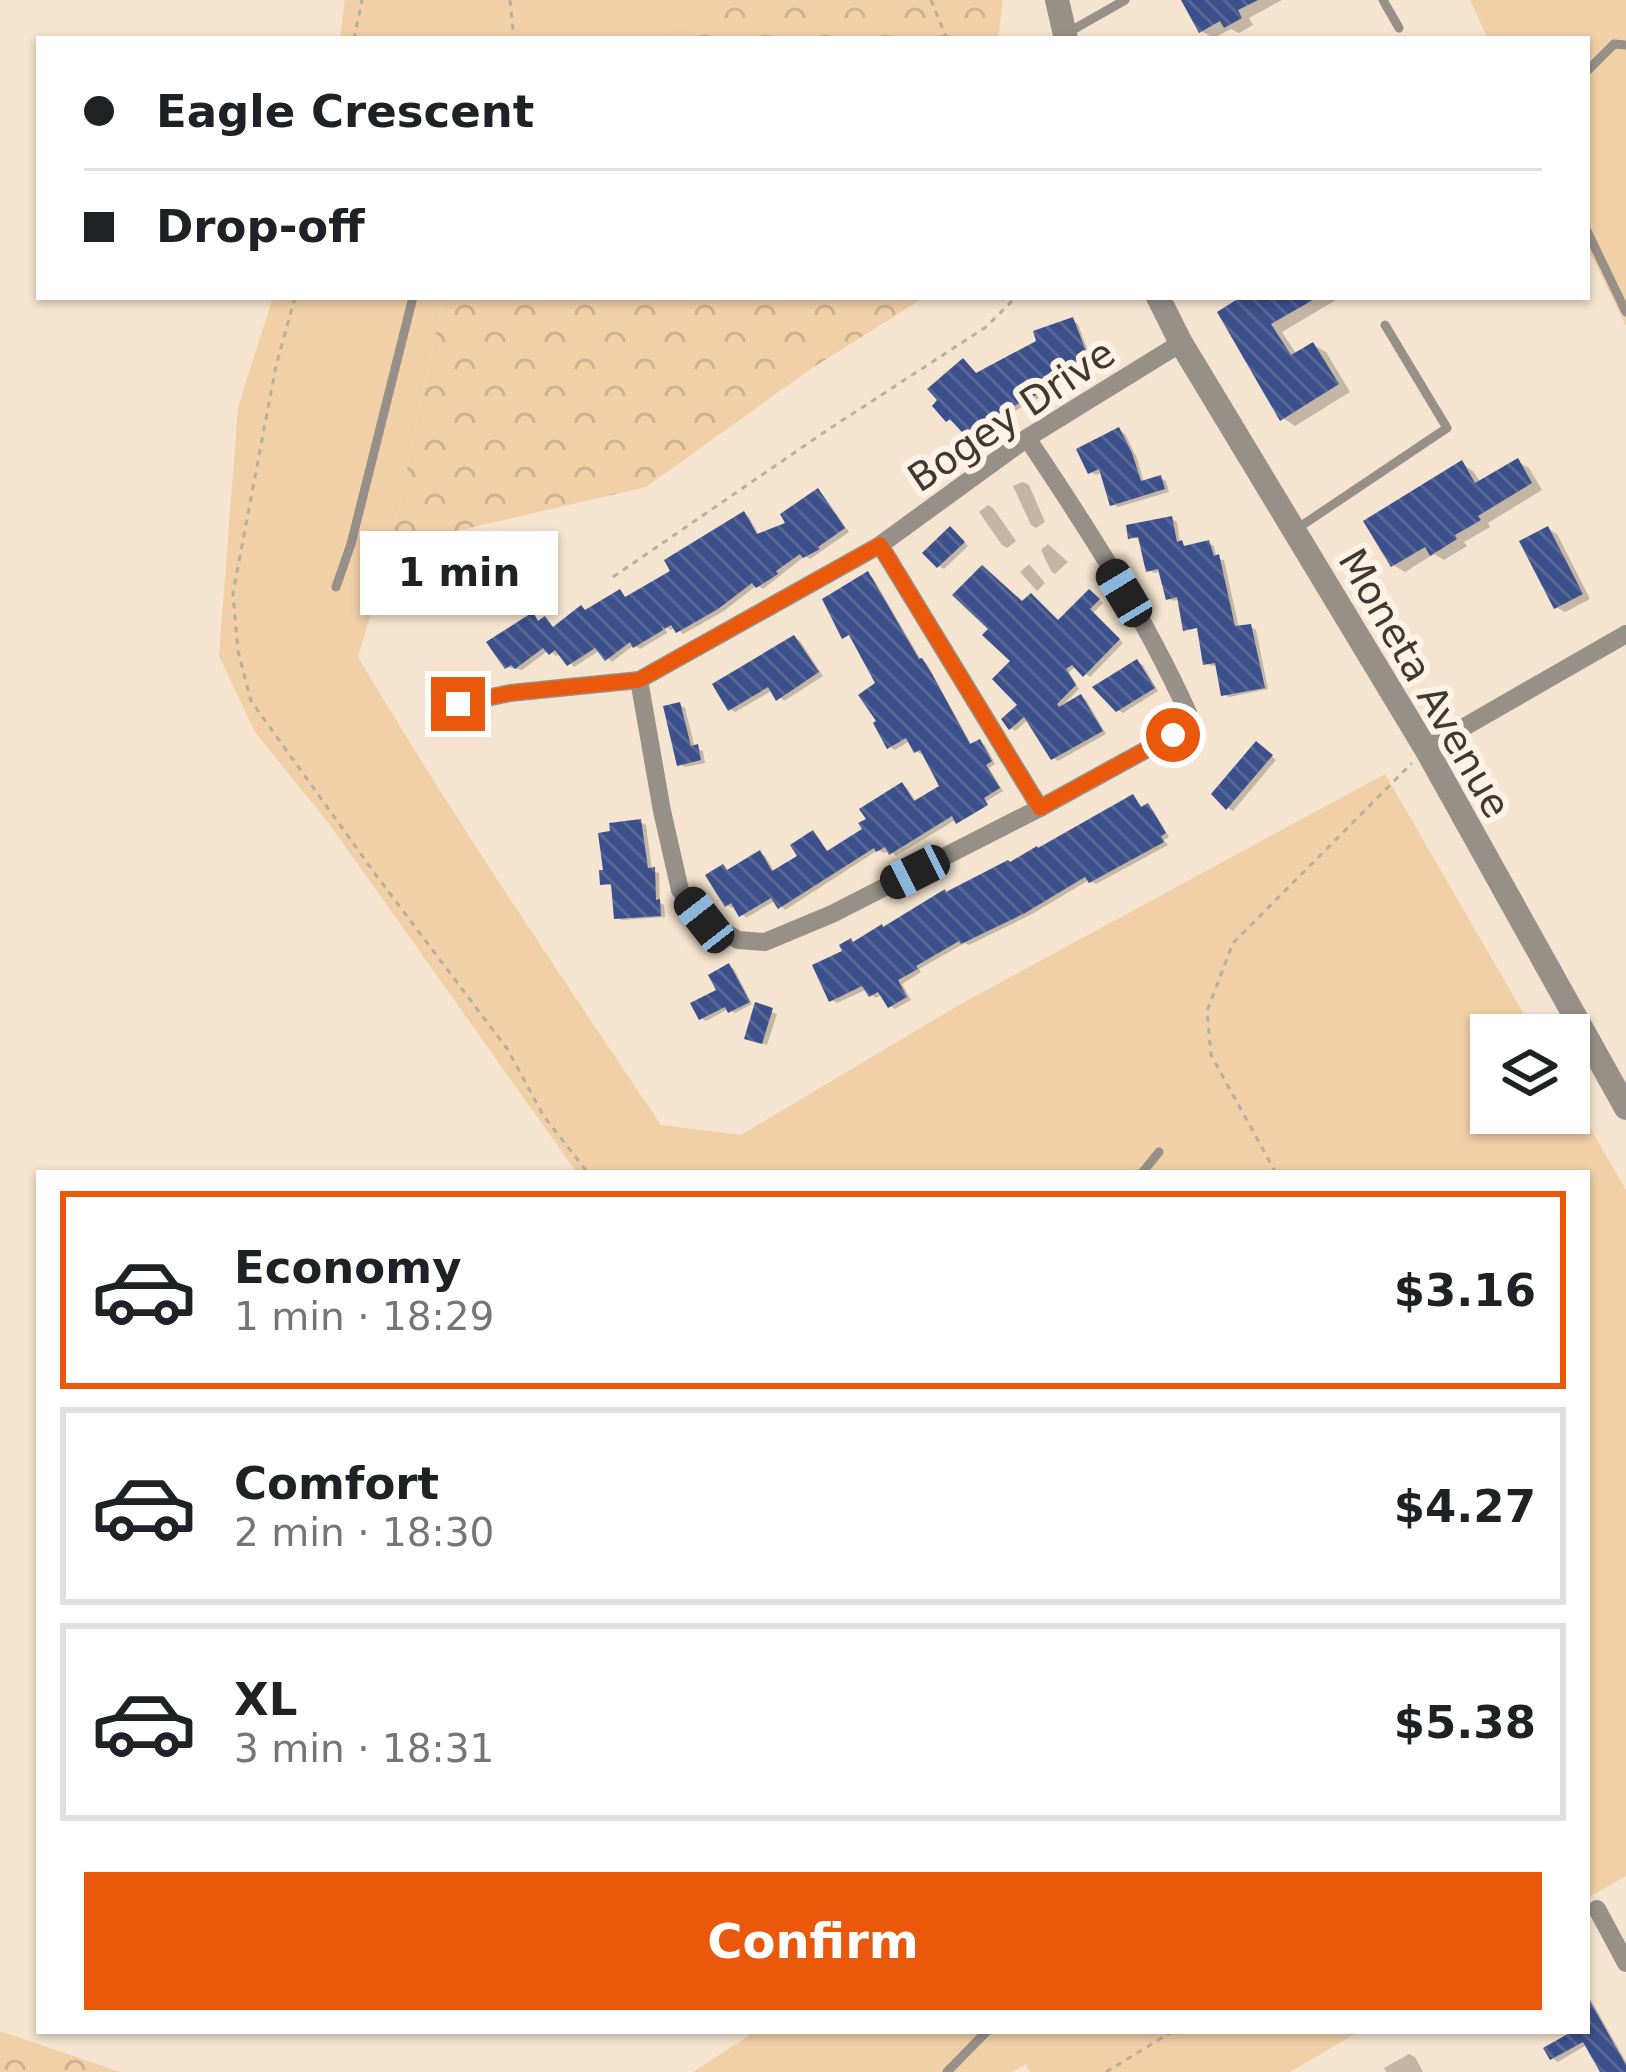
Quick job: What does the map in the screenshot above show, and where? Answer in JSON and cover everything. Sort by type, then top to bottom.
[{"type":"street","points":[[1058,0],[1065,36]]},
{"type":"street","name":"Moneta Avenue","points":[[1161,300],[1181,343],[1426,749],[1622,1095]]},
{"type":"street","name":"Bogey Drive","points":[[639,680],[880,545],[1027,438],[1181,343]]},
{"type":"street","points":[[458,704],[510,693],[639,680],[680,890],[704,920],[738,940],[765,942],[832,914],[1173,735],[1188,713],[1163,657],[1027,438]]},
{"type":"street","points":[[880,545],[1040,808]]},
{"type":"street","points":[[1426,749],[1626,634]]},
{"type":"street","points":[[1597,1909],[1626,1964]]},
{"type":"lane","points":[[1067,36],[1125,0]]},
{"type":"lane","points":[[1383,0],[1399,28]]},
{"type":"lane","points":[[1590,68],[1614,44],[1626,45]]},
{"type":"lane","points":[[1590,236],[1622,293],[1626,312]]},
{"type":"lane","points":[[336,587],[412,300]]},
{"type":"lane","points":[[1294,531],[1448,428],[1385,325]]},
{"type":"lane","points":[[1144,1170],[1159,1152]]},
{"type":"lane","points":[[947,2072],[984,2034]]},
{"type":"path","points":[[355,36],[362,0]]},
{"type":"path","points":[[510,0],[514,36]]},
{"type":"path","points":[[931,0],[945,36]]},
{"type":"path","points":[[294,300],[276,366],[233,592],[238,651],[250,701],[508,1051],[542,1115],[586,1170]]},
{"type":"path","points":[[613,577],[986,328],[1013,300]]},
{"type":"path","points":[[1274,1170],[1210,1055],[1207,1011],[1233,943],[1426,749]]},
{"type":"path","points":[[1106,2072],[1168,2034]]},
{"type":"green space","points":[[345,0],[724,0],[723,5],[657,36],[340,36]]},
{"type":"green space","points":[[724,0],[1003,0],[998,36],[657,36]]},
{"type":"green space","points":[[1470,0],[1626,0],[1626,326],[1590,253],[1590,36],[1487,36]]},
{"type":"green space","points":[[272,300],[442,300],[391,546],[358,657],[468,835],[661,1125],[741,1135],[959,1005],[1385,774],[1524,1014],[1470,1014],[1470,1134],[1590,1134],[1590,1128],[1626,1190],[1626,1876],[1590,1896],[1590,1170],[575,1170],[330,825],[255,732],[219,656],[238,407]]},
{"type":"green space","points":[[442,300],[920,300],[812,368],[646,487],[391,546]]},
{"type":"green space","points":[[0,2031],[120,2072],[0,2072]]},
{"type":"green space","points":[[751,2034],[1355,2034],[1290,2072],[1030,2072],[1026,2064],[1012,2072],[693,2072]]},
{"type":"building","points":[[1181,0],[1258,0],[1238,10],[1242,18],[1224,28],[1220,21],[1199,33]]},
{"type":"building","points":[[1236,300],[1313,300],[1271,324],[1291,355],[1313,342],[1339,384],[1280,421],[1217,312]]},
{"type":"building","points":[[1073,317],[1092,367],[1033,390],[1036,395],[1000,418],[997,414],[969,440],[932,406],[937,400],[927,389],[963,358],[976,373],[1036,341],[1033,331]]},
{"type":"building","points":[[1119,427],[1141,481],[1161,475],[1165,489],[1110,506],[1099,469],[1088,474],[1076,449]]},
{"type":"building","points":[[1518,458],[1532,483],[1478,516],[1481,520],[1430,556],[1425,547],[1391,567],[1363,521],[1462,460],[1475,483]]},
{"type":"building","points":[[818,488],[845,528],[820,549],[803,558],[800,554],[778,574],[756,588],[752,583],[676,633],[671,625],[662,626],[663,630],[633,648],[630,642],[605,661],[595,648],[567,666],[555,650],[549,655],[543,648],[515,669],[511,665],[505,669],[486,642],[533,612],[538,621],[545,616],[553,627],[581,605],[585,610],[620,589],[625,597],[670,571],[664,560],[744,511],[757,534],[785,523],[780,514]]},
{"type":"building","points":[[1172,516],[1177,542],[1182,540],[1184,546],[1209,540],[1214,556],[1219,554],[1235,626],[1251,624],[1265,688],[1221,696],[1215,663],[1203,665],[1197,628],[1183,631],[1177,597],[1166,600],[1158,569],[1146,572],[1138,537],[1128,539],[1126,525]]},
{"type":"building","points":[[950,526],[965,542],[937,568],[922,553]]},
{"type":"building","points":[[1548,526],[1583,594],[1554,609],[1519,541]]},
{"type":"building","points":[[982,565],[1022,601],[1031,593],[1058,620],[1089,589],[1100,599],[1090,609],[1120,639],[1083,677],[1072,665],[1066,669],[1076,685],[1057,704],[1081,694],[1103,731],[1051,760],[1024,717],[1009,730],[1001,719],[1017,705],[992,679],[1010,661],[982,635],[988,629],[952,595]]},
{"type":"building","points":[[868,571],[970,744],[980,739],[992,761],[986,765],[1000,788],[984,798],[988,805],[956,824],[952,816],[889,855],[885,847],[876,852],[874,848],[778,909],[771,898],[739,917],[731,903],[725,907],[705,875],[723,864],[727,870],[760,850],[772,871],[797,856],[790,845],[813,830],[827,851],[862,829],[858,823],[866,819],[859,809],[902,782],[914,801],[939,786],[920,750],[914,753],[906,738],[887,749],[858,695],[875,683],[849,635],[842,639],[822,599]]},
{"type":"building","points":[[794,635],[819,672],[776,701],[768,687],[728,711],[712,684]]},
{"type":"building","points":[[1137,659],[1155,688],[1116,712],[1092,687]]},
{"type":"building","points":[[680,702],[691,746],[698,744],[701,760],[677,766],[663,706]]},
{"type":"building","points":[[1256,741],[1273,755],[1226,810],[1211,794]]},
{"type":"building","points":[[1133,794],[1141,807],[1148,803],[1166,833],[1161,836],[1164,842],[1089,883],[1085,877],[1025,913],[959,941],[916,966],[898,980],[907,997],[888,1008],[878,992],[869,997],[862,986],[829,1002],[812,965],[842,951],[839,945],[883,927],[945,889],[1038,848]]},
{"type":"building","points":[[641,819],[648,868],[655,867],[661,916],[614,919],[611,884],[600,885],[598,833],[610,831],[609,823]]},
{"type":"building","points":[[729,963],[750,1002],[728,1013],[725,1007],[699,1020],[690,1003],[716,990],[708,975]]},
{"type":"building","points":[[755,1002],[773,1008],[762,1044],[744,1039]]},
{"type":"building","points":[[1590,2001],[1626,2072],[1600,2072],[1583,2042],[1550,2060],[1543,2048],[1568,2034],[1590,2034]]},
{"type":"route","points":[[458,704],[510,693],[639,680],[880,545],[1040,808],[1173,735]]}]
